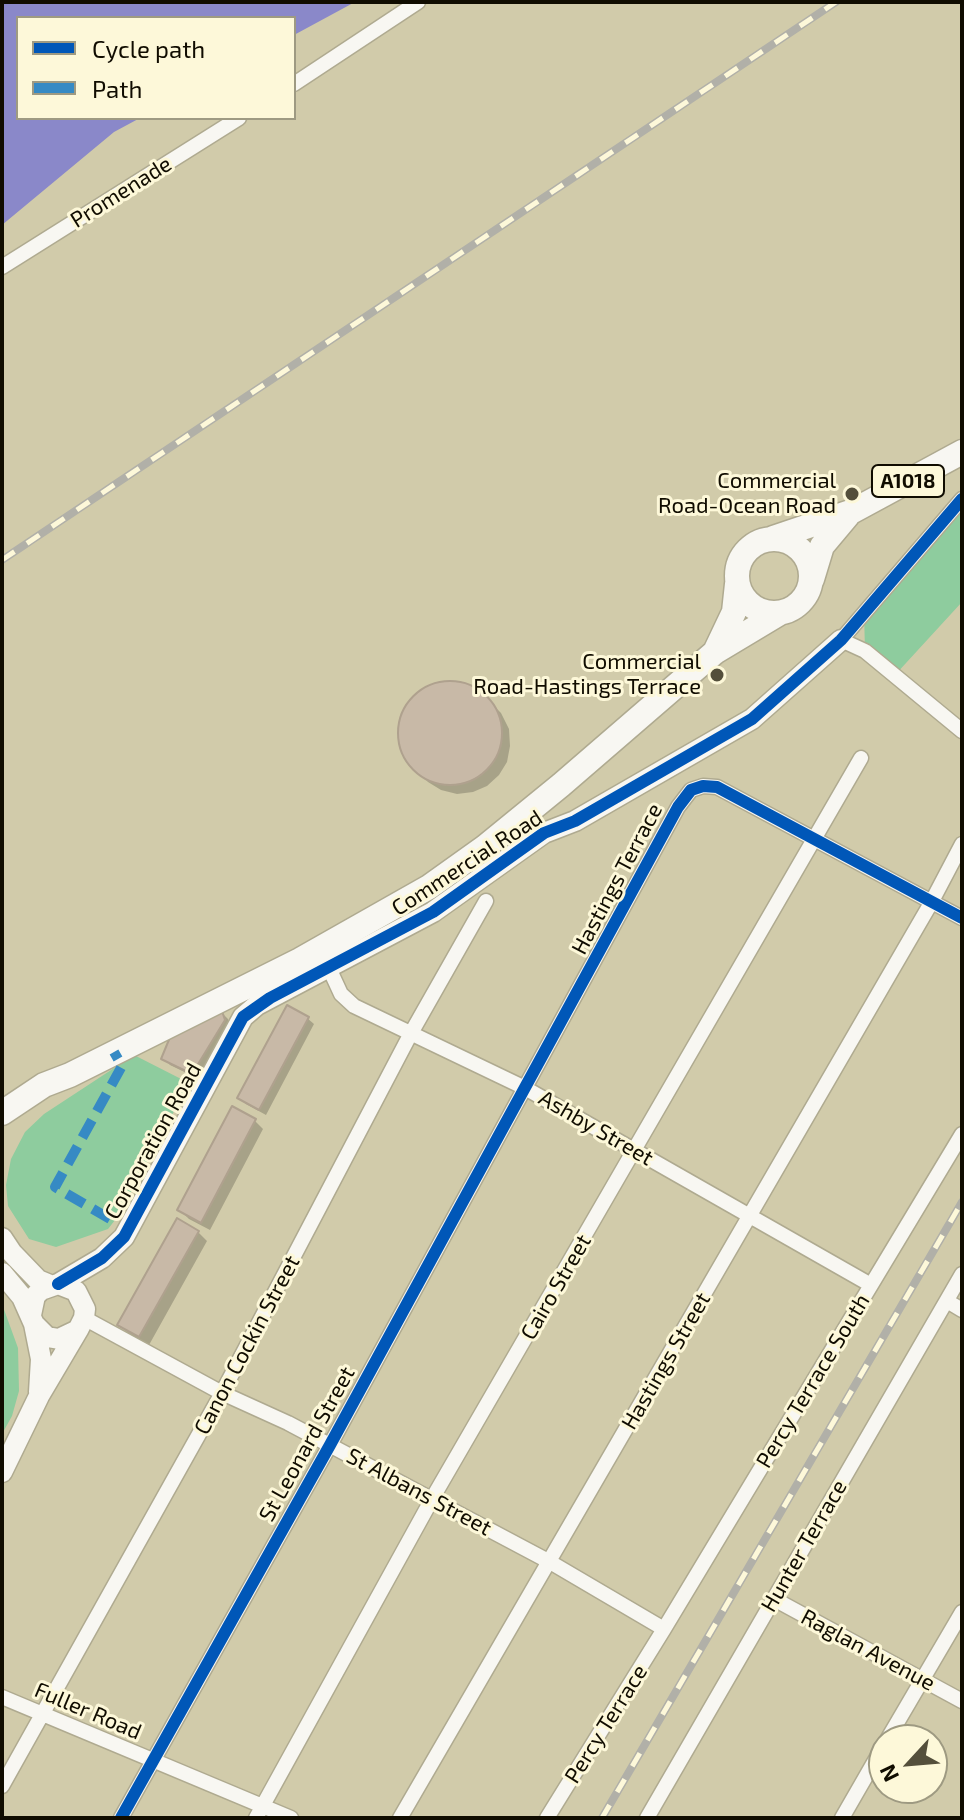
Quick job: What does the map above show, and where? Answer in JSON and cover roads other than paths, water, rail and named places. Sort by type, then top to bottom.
[{"type":"highway","name":"A1018","points":[[773,538],[853,511],[962,452]]},
{"type":"highway","name":"A1018","points":[[811,585],[822,546],[853,511]]},
{"type":"highway","points":[[773,538],[796,545],[807,558],[812,572],[811,585],[800,604],[780,613],[756,609],[746,601],[737,584],[743,555],[756,543],[773,538]]},
{"type":"highway","name":"Commercial Road","points":[[715,652],[734,612],[737,584]]},
{"type":"highway","name":"Commercial Road","points":[[2,1113],[44,1085],[70,1075],[300,960],[429,887],[485,847],[550,794],[715,652],[780,613]]},
{"type":"street","points":[[296,83],[418,2]]},
{"type":"street","name":"Promenade","points":[[2,267],[236,120]]},
{"type":"street","points":[[962,499],[841,640],[865,651],[962,731]]},
{"type":"street","name":"Commercial Road","points":[[233,1035],[243,1017],[257,1005],[433,912],[544,833],[575,821],[752,719],[841,640]]},
{"type":"street","name":"Cairo Street","points":[[259,1812],[432,1499],[861,758]]},
{"type":"street","name":"Hastings Terrace","points":[[525,1088],[678,807],[691,790],[703,786],[717,787],[962,918]]},
{"type":"street","name":"Hastings Street","points":[[400,1818],[931,903],[962,844]]},
{"type":"street","name":"Canon Cockin Street","points":[[2,1786],[222,1393],[410,1035],[486,901]]},
{"type":"street","name":"Ashby Street","points":[[329,968],[341,994],[354,1006],[525,1088],[871,1285]]},
{"type":"street","name":"Corporation Road","points":[[32,1320],[35,1296],[102,1258],[124,1237],[233,1035]]},
{"type":"street","name":"St Leonard Street","points":[[121,1818],[525,1088]]},
{"type":"street","name":"Percy Terrace South","points":[[664,1629],[962,1134]]},
{"type":"street","points":[[2,1238],[38,1280],[76,1291],[82,1319],[59,1339],[47,1337],[32,1320]]},
{"type":"street","name":"Corporation Road","points":[[2,1472],[39,1396],[82,1319],[89,1285],[102,1258]]},
{"type":"street","name":"Corporation Road","points":[[2,1273],[22,1297],[32,1320],[41,1359],[39,1396]]},
{"type":"street","name":"Hunter Terrace","points":[[647,1818],[962,1274]]},
{"type":"street","points":[[947,1301],[962,1310]]},
{"type":"street","name":"St Albans Street","points":[[82,1319],[432,1499],[550,1562],[664,1629]]},
{"type":"street","name":"Raglan Avenue","points":[[774,1599],[962,1701]]},
{"type":"street","points":[[896,1724],[962,1612]]},
{"type":"street","name":"Percy Terrace","points":[[547,1818],[664,1629]]},
{"type":"street","name":"Fuller Road","points":[[2,1697],[155,1761],[259,1812],[291,1818]]},
{"type":"street","points":[[842,1818],[868,1773]]},
{"type":"railway","points":[[2,560],[836,2]]},
{"type":"railway","points":[[602,1818],[962,1202]]},
{"type":"place","name":"Commercial Road-Ocean Road","points":[[852,494]]},
{"type":"place","name":"Commercial Road-Hastings Terrace","points":[[717,675]]}]
